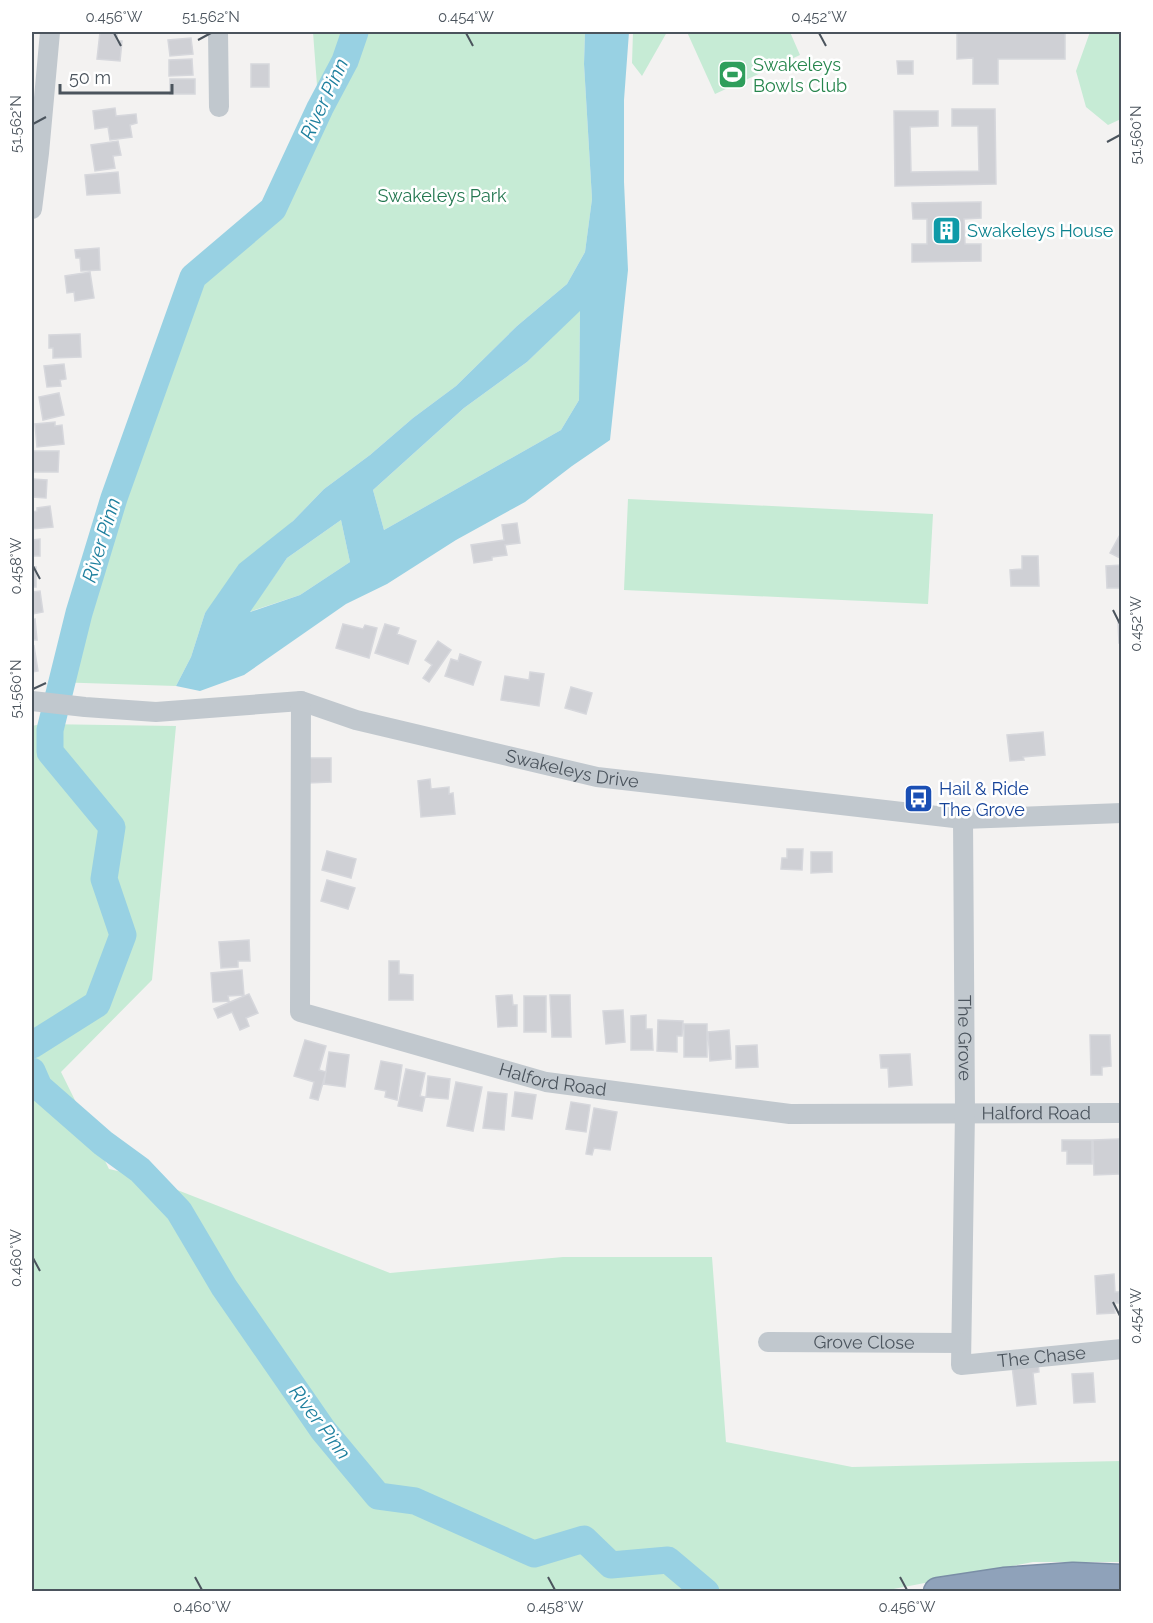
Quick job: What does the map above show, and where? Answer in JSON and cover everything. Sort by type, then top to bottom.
[{"type":"highway","points":[[938,1592],[1004,1582],[1073,1577],[1122,1579]]},
{"type":"street","points":[[32,209],[42,130],[50,32]]},
{"type":"street","points":[[218,32],[219,106]]},
{"type":"street","name":"Swakeleys Drive","points":[[37,701],[156,712],[301,701],[356,720],[597,777],[963,819],[1122,813]]},
{"type":"street","name":"Halford Road","points":[[301,701],[300,1012],[546,1082],[790,1114],[1122,1113]]},
{"type":"street","name":"The Grove","points":[[961,1365],[965,1112],[963,819]]},
{"type":"street","name":"Grove Close","points":[[768,1342],[960,1343]]},
{"type":"street","name":"The Chase","points":[[961,1365],[1122,1349]]},
{"type":"green space","name":"Swakeleys Park","points":[[313,32],[585,32],[584,64],[592,199],[585,252],[567,284],[517,326],[456,386],[324,489],[205,613],[191,657],[176,686],[53,682],[136,406],[176,304],[274,192],[319,112]]},
{"type":"green space","points":[[633,32],[667,32],[642,76],[632,63]]},
{"type":"green space","name":"Swakeleys Bowls Club","points":[[687,32],[790,32],[800,55],[715,94]]},
{"type":"green space","points":[[1090,32],[1121,32],[1121,119],[1108,125],[1086,107],[1076,71]]},
{"type":"green space","points":[[580,310],[579,400],[561,430],[384,530],[373,490],[464,408],[527,362]]},
{"type":"green space","points":[[628,499],[933,514],[928,604],[624,590]]},
{"type":"green space","points":[[341,520],[350,562],[300,595],[249,612],[287,558]]},
{"type":"green space","points":[[41,724],[176,726],[152,980],[61,1072],[109,1169],[144,1177],[390,1273],[563,1257],[712,1257],[726,1442],[852,1467],[1121,1461],[1121,1562],[1033,1562],[878,1592],[32,1591],[32,726]]},
{"type":"water","points":[[585,32],[629,32],[624,100],[624,182],[628,270],[610,440],[525,502],[456,540],[387,584],[346,604],[244,675],[200,691],[176,686],[191,657],[205,613],[239,564],[293,521],[324,489],[456,386],[517,326],[567,284],[585,252],[592,199],[584,64]],"holes":[[[580,311],[579,400],[561,430],[384,530],[373,490],[464,408],[527,362]],[[341,520],[350,562],[300,595],[250,612],[287,558]]]},
{"type":"building","points":[[100,32],[117,32],[117,41],[122,41],[120,61],[97,59]]},
{"type":"building","points":[[957,32],[1065,32],[1065,59],[998,59],[998,84],[973,84],[973,58],[957,59]]},
{"type":"building","points":[[191,38],[193,54],[170,56],[168,40]]},
{"type":"building","points":[[192,59],[193,75],[169,76],[169,60]]},
{"type":"building","points":[[897,61],[913,61],[913,74],[898,74]]},
{"type":"building","points":[[251,64],[269,64],[269,87],[251,87]]},
{"type":"building","points":[[170,79],[195,79],[195,94],[170,94]]},
{"type":"building","points":[[115,108],[116,116],[136,114],[137,123],[130,125],[132,137],[110,140],[108,127],[95,129],[93,111]]},
{"type":"building","points":[[952,109],[995,109],[996,184],[895,186],[894,111],[938,111],[938,126],[910,127],[911,172],[979,171],[978,126],[952,126]]},
{"type":"building","points":[[118,141],[121,155],[113,156],[115,168],[95,171],[91,145]]},
{"type":"building","points":[[118,172],[120,193],[87,195],[85,175]]},
{"type":"building","name":"Swakeleys House","points":[[981,202],[981,218],[964,219],[965,244],[981,244],[981,261],[912,262],[912,244],[927,244],[927,219],[913,219],[912,203]]},
{"type":"building","points":[[99,248],[100,270],[81,271],[80,258],[76,258],[75,250]]},
{"type":"building","points":[[90,272],[94,298],[75,301],[74,292],[67,293],[65,276]]},
{"type":"building","points":[[80,334],[81,357],[53,358],[53,348],[49,348],[49,335]]},
{"type":"building","points":[[64,364],[66,379],[60,380],[61,386],[47,387],[44,366]]},
{"type":"building","points":[[59,393],[64,415],[43,420],[39,397]]},
{"type":"building","points":[[55,422],[55,426],[62,425],[64,444],[37,447],[35,424]]},
{"type":"building","points":[[32,451],[59,451],[58,472],[32,472]]},
{"type":"building","points":[[32,479],[47,480],[46,498],[32,497]]},
{"type":"building","points":[[50,506],[53,527],[32,529],[32,512],[37,511],[37,508]]},
{"type":"building","points":[[517,523],[520,543],[505,545],[507,555],[474,563],[471,545],[504,540],[502,525]]},
{"type":"building","points":[[1122,531],[1122,559],[1110,553]]},
{"type":"building","points":[[40,539],[40,556],[32,556],[32,540]]},
{"type":"building","points":[[1022,556],[1038,556],[1039,586],[1011,586],[1010,570],[1022,569]]},
{"type":"building","points":[[1122,565],[1122,588],[1107,588],[1106,566]]},
{"type":"building","points":[[32,567],[36,567],[36,587],[32,587]]},
{"type":"building","points":[[40,591],[43,612],[32,614],[32,592]]},
{"type":"building","points":[[35,619],[37,640],[32,640],[32,620]]},
{"type":"building","points":[[1118,621],[1122,621],[1122,643],[1119,643]]},
{"type":"building","points":[[343,624],[363,629],[365,625],[377,628],[369,658],[336,648]]},
{"type":"building","points":[[385,624],[399,628],[397,634],[416,641],[408,664],[375,653]]},
{"type":"building","points":[[438,641],[451,650],[429,682],[423,678],[432,665],[425,660]]},
{"type":"building","points":[[34,646],[38,671],[32,672],[32,647]]},
{"type":"building","points":[[460,654],[481,662],[473,685],[445,676],[451,659],[458,661]]},
{"type":"building","points":[[530,672],[544,674],[539,706],[501,700],[505,676],[529,680]]},
{"type":"building","points":[[571,687],[592,693],[586,714],[565,708]]},
{"type":"building","points":[[1043,732],[1045,755],[1010,761],[1007,735]]},
{"type":"building","points":[[308,758],[331,758],[331,782],[308,783]]},
{"type":"building","points":[[430,779],[431,789],[449,787],[449,794],[453,793],[455,814],[421,817],[418,781]]},
{"type":"building","points":[[787,849],[803,849],[802,870],[781,869],[782,858],[787,858]]},
{"type":"building","points":[[327,851],[356,859],[351,878],[322,870]]},
{"type":"building","points":[[811,852],[832,852],[832,872],[811,873]]},
{"type":"building","points":[[327,880],[355,888],[348,909],[321,901]]},
{"type":"building","points":[[249,940],[250,961],[238,961],[238,967],[221,968],[219,942]]},
{"type":"building","points":[[389,961],[399,961],[399,974],[413,975],[413,1000],[389,1000]]},
{"type":"building","points":[[242,970],[244,995],[228,996],[229,1001],[213,1002],[211,973]]},
{"type":"building","points":[[249,994],[258,1013],[246,1018],[249,1026],[240,1030],[232,1012],[218,1018],[214,1009]]},
{"type":"building","points":[[512,995],[513,1005],[517,1005],[517,1026],[498,1027],[496,996]]},
{"type":"building","points":[[550,995],[570,995],[571,1037],[552,1037]]},
{"type":"building","points":[[524,996],[546,996],[546,1032],[524,1032]]},
{"type":"building","points":[[623,1010],[625,1042],[606,1044],[603,1011]]},
{"type":"building","points":[[646,1015],[646,1029],[652,1029],[653,1050],[631,1050],[631,1016]]},
{"type":"building","points":[[658,1020],[683,1021],[682,1036],[677,1036],[677,1052],[657,1051]]},
{"type":"building","points":[[684,1024],[707,1024],[707,1057],[684,1057]]},
{"type":"building","points":[[729,1030],[731,1059],[710,1061],[708,1032]]},
{"type":"building","points":[[1090,1035],[1110,1035],[1111,1066],[1102,1067],[1102,1075],[1091,1075]]},
{"type":"building","points":[[305,1040],[326,1046],[319,1070],[326,1072],[318,1100],[310,1098],[314,1082],[294,1076]]},
{"type":"building","points":[[757,1045],[758,1067],[736,1068],[736,1046]]},
{"type":"building","points":[[329,1052],[349,1055],[345,1087],[324,1084]]},
{"type":"building","points":[[910,1054],[912,1085],[889,1087],[888,1068],[881,1068],[880,1055]]},
{"type":"building","points":[[381,1061],[402,1065],[397,1100],[385,1097],[386,1091],[375,1089]]},
{"type":"building","points":[[406,1069],[425,1073],[420,1096],[425,1097],[422,1111],[398,1106]]},
{"type":"building","points":[[428,1076],[450,1079],[448,1099],[426,1097]]},
{"type":"building","points":[[456,1082],[482,1087],[473,1131],[447,1126]]},
{"type":"building","points":[[488,1092],[507,1094],[504,1130],[483,1128]]},
{"type":"building","points":[[515,1092],[536,1095],[532,1119],[512,1116]]},
{"type":"building","points":[[571,1102],[590,1105],[586,1132],[566,1129]]},
{"type":"building","points":[[594,1108],[617,1112],[610,1150],[594,1148],[592,1155],[586,1154]]},
{"type":"building","points":[[1119,1139],[1119,1174],[1094,1175],[1093,1140]]},
{"type":"building","points":[[1062,1140],[1092,1140],[1092,1164],[1067,1164],[1067,1151],[1062,1151]]},
{"type":"building","points":[[1114,1274],[1115,1292],[1119,1292],[1119,1303],[1114,1303],[1115,1313],[1097,1314],[1095,1276]]},
{"type":"building","points":[[1038,1363],[1039,1372],[1033,1373],[1036,1404],[1017,1406],[1012,1366]]},
{"type":"building","points":[[1093,1373],[1095,1402],[1074,1403],[1072,1374]]},
{"type":"waterway","name":"River Pinn","points":[[32,1045],[97,1004],[123,935],[104,879],[112,827],[50,752],[50,730],[79,613],[114,498],[193,277],[273,209],[320,108],[345,61],[355,32]]},
{"type":"waterway","name":"River Pinn","points":[[32,1071],[39,1087],[103,1143],[140,1170],[179,1211],[224,1287],[323,1430],[378,1496],[415,1501],[534,1554],[584,1539],[611,1565],[668,1560],[706,1592]]},
{"type":"place","name":"Swakeleys Bowls Club","points":[[732,75]]},
{"type":"place","name":"Swakeleys House","points":[[946,231]]},
{"type":"place","name":"Hail & Ride The Grove","points":[[918,799]]}]
